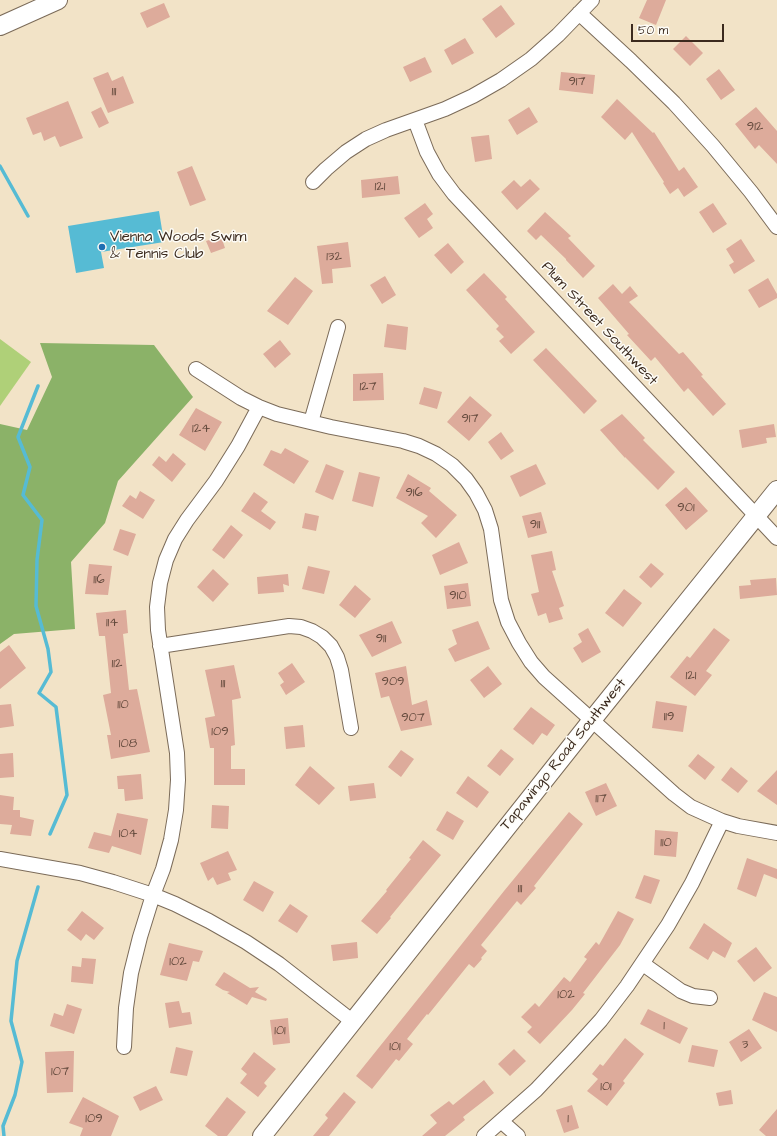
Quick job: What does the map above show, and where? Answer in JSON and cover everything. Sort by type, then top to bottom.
[{"type":"street","points":[[0,26],[58,0]]},
{"type":"street","points":[[313,182],[346,152],[366,139],[386,130],[445,109],[501,80],[536,54],[558,35],[592,0]]},
{"type":"street","points":[[580,13],[679,109],[713,146],[751,192],[777,227]]},
{"type":"street","name":"Plum Street Southwest","points":[[415,120],[439,174],[454,194],[777,538]]},
{"type":"street","points":[[311,422],[338,327]]},
{"type":"street","points":[[196,369],[241,398],[277,414],[403,441],[419,446],[436,454],[452,465],[466,479],[476,493],[485,510],[491,528],[501,600],[508,622],[518,643],[531,662],[544,677],[674,794],[691,806],[722,821],[738,826],[777,833]]},
{"type":"street","points":[[124,1047],[126,1008],[131,973],[140,937],[163,869],[171,840],[176,810],[178,780],[176,753],[158,630],[157,607],[160,582],[166,560],[175,539],[216,481],[238,446],[259,407]]},
{"type":"street","name":"Tapawingo Road Southwest","points":[[262,1136],[592,720],[777,490]]},
{"type":"street","points":[[160,646],[289,626],[301,627],[312,631],[322,637],[331,646],[337,657],[341,670],[351,728]]},
{"type":"street","points":[[484,1136],[536,1090],[601,1020],[642,964],[668,925],[692,883],[722,821]]},
{"type":"street","points":[[0,859],[80,873],[153,895],[175,904],[246,942],[279,964],[352,1022]]},
{"type":"street","points":[[642,964],[681,991],[693,996],[710,998]]},
{"type":"street","points":[[502,1121],[518,1136]]},
{"type":"green space","points":[[0,339],[31,362],[0,406]]},
{"type":"green space","points":[[40,343],[154,345],[193,397],[118,481],[105,523],[71,562],[75,629],[14,634],[0,644],[0,424],[27,430],[52,377]]},
{"type":"water","name":"Vienna Woods Swim & Tennis Club","points":[[159,211],[164,242],[101,252],[104,268],[76,273],[68,226]]},
{"type":"building","points":[[647,0],[666,0],[656,25],[639,18]]},
{"type":"building","points":[[164,3],[170,17],[147,28],[140,13]]},
{"type":"building","points":[[501,5],[515,24],[496,38],[482,19]]},
{"type":"building","points":[[686,36],[703,53],[690,66],[673,49]]},
{"type":"building","points":[[465,38],[474,53],[452,65],[444,50]]},
{"type":"building","points":[[425,57],[432,72],[410,82],[403,67]]},
{"type":"building","points":[[719,69],[735,90],[721,100],[706,79]]},
{"type":"building","points":[[108,72],[112,81],[123,76],[134,103],[108,113],[93,78]]},
{"type":"building","points":[[561,72],[595,75],[593,94],[559,90]]},
{"type":"building","points":[[617,99],[653,133],[654,132],[679,171],[684,167],[698,187],[684,197],[678,188],[670,194],[632,132],[625,140],[601,117]]},
{"type":"building","points":[[68,101],[83,138],[60,147],[55,136],[44,141],[41,132],[33,135],[26,118]]},
{"type":"building","points":[[101,107],[109,123],[99,128],[91,112]]},
{"type":"building","points":[[529,107],[538,122],[517,135],[508,120]]},
{"type":"building","points":[[756,107],[777,131],[777,164],[759,145],[755,149],[735,124]]},
{"type":"building","points":[[489,135],[492,159],[475,162],[471,137]]},
{"type":"building","points":[[192,166],[206,200],[190,206],[177,172]]},
{"type":"building","points":[[398,176],[400,194],[362,198],[361,180]]},
{"type":"building","points":[[530,179],[540,189],[517,210],[501,192],[514,180],[521,187]]},
{"type":"building","points":[[425,203],[433,214],[427,219],[433,228],[419,238],[404,218]]},
{"type":"building","points":[[713,203],[727,224],[713,233],[699,212]]},
{"type":"building","points":[[545,212],[571,236],[568,238],[595,266],[583,278],[541,235],[536,240],[527,231]]},
{"type":"building","points":[[221,236],[225,248],[211,253],[206,241]]},
{"type":"building","points":[[741,239],[755,261],[734,274],[729,265],[734,262],[726,249]]},
{"type":"building","points":[[348,242],[351,267],[332,269],[333,283],[322,284],[317,246]]},
{"type":"building","points":[[448,243],[464,262],[451,274],[434,255]]},
{"type":"building","points":[[484,273],[507,297],[505,299],[535,332],[511,354],[499,341],[504,337],[496,329],[499,326],[466,290]]},
{"type":"building","points":[[385,276],[396,295],[382,304],[370,285]]},
{"type":"building","points":[[295,277],[313,291],[288,325],[267,311]]},
{"type":"building","points":[[768,278],[777,294],[777,298],[759,308],[748,290]]},
{"type":"building","points":[[613,284],[622,294],[630,286],[638,296],[629,302],[679,354],[683,352],[703,375],[701,376],[726,404],[713,416],[688,388],[684,392],[655,357],[651,361],[627,335],[629,334],[598,298]]},
{"type":"building","points":[[387,324],[408,327],[406,350],[384,347]]},
{"type":"building","points":[[280,340],[291,354],[275,368],[263,354]]},
{"type":"building","points":[[546,348],[597,401],[584,414],[533,360]]},
{"type":"building","points":[[383,373],[384,400],[353,401],[353,374]]},
{"type":"building","points":[[424,387],[442,392],[437,409],[419,404]]},
{"type":"building","points":[[470,396],[492,415],[469,441],[447,422]]},
{"type":"building","points":[[196,408],[222,422],[205,451],[179,435]]},
{"type":"building","points":[[622,414],[645,438],[643,440],[675,472],[658,490],[625,458],[600,430]]},
{"type":"building","points":[[774,424],[776,437],[766,438],[767,443],[742,448],[739,430]]},
{"type":"building","points":[[501,432],[514,451],[501,460],[488,442]]},
{"type":"building","points":[[285,448],[309,461],[294,484],[263,465],[271,450],[281,454]]},
{"type":"building","points":[[173,453],[186,464],[172,482],[152,465],[159,456],[166,462]]},
{"type":"building","points":[[326,464],[344,471],[333,500],[315,492]]},
{"type":"building","points":[[536,464],[546,484],[520,497],[510,476]]},
{"type":"building","points":[[359,472],[380,477],[373,507],[352,501]]},
{"type":"building","points":[[408,474],[431,488],[429,491],[457,515],[436,538],[421,523],[428,516],[396,498]]},
{"type":"building","points":[[686,487],[708,511],[686,530],[665,505]]},
{"type":"building","points":[[140,491],[155,500],[143,519],[122,506],[130,495],[136,499]]},
{"type":"building","points":[[254,492],[268,502],[261,511],[276,522],[270,530],[241,511]]},
{"type":"building","points":[[541,512],[547,533],[528,538],[522,516]]},
{"type":"building","points":[[305,513],[319,516],[316,531],[302,528]]},
{"type":"building","points":[[231,525],[243,535],[224,559],[212,550]]},
{"type":"building","points":[[120,529],[136,534],[128,556],[113,550]]},
{"type":"building","points":[[459,542],[468,563],[440,575],[432,555]]},
{"type":"building","points":[[552,551],[556,570],[552,571],[564,606],[559,608],[563,619],[549,623],[546,613],[538,616],[531,594],[539,592],[531,555]]},
{"type":"building","points":[[651,563],[664,574],[651,588],[639,577]]},
{"type":"building","points":[[89,564],[112,566],[108,595],[85,594]]},
{"type":"building","points":[[308,566],[330,571],[324,594],[302,589]]},
{"type":"building","points":[[213,569],[229,584],[213,602],[197,587]]},
{"type":"building","points":[[288,574],[289,586],[283,584],[284,592],[258,594],[257,577]]},
{"type":"building","points":[[776,578],[777,595],[740,599],[739,586],[751,585],[750,580]]},
{"type":"building","points":[[468,583],[471,606],[447,609],[444,586]]},
{"type":"building","points":[[355,585],[371,599],[355,618],[339,605]]},
{"type":"building","points":[[624,589],[642,603],[623,627],[605,613]]},
{"type":"building","points":[[126,610],[128,633],[123,634],[129,690],[137,689],[150,752],[111,759],[107,735],[111,735],[103,695],[111,693],[105,636],[99,636],[96,613]]},
{"type":"building","points":[[392,621],[402,643],[372,657],[359,635]]},
{"type":"building","points":[[478,621],[490,649],[455,662],[448,649],[457,644],[452,630]]},
{"type":"building","points":[[588,628],[601,652],[582,663],[573,648],[582,642],[578,634]]},
{"type":"building","points":[[714,628],[730,640],[706,671],[712,675],[695,696],[670,677],[687,656],[690,658]]},
{"type":"building","points":[[9,645],[26,668],[0,689],[0,652]]},
{"type":"building","points":[[292,663],[305,682],[286,695],[280,685],[284,682],[278,673]]},
{"type":"building","points":[[234,665],[241,698],[232,700],[235,745],[231,746],[231,769],[245,769],[245,785],[214,785],[214,748],[210,748],[205,718],[215,716],[205,670]]},
{"type":"building","points":[[406,666],[412,705],[427,700],[432,725],[401,731],[389,696],[381,698],[375,673]]},
{"type":"building","points":[[488,666],[502,684],[484,698],[470,680]]},
{"type":"building","points":[[656,701],[687,706],[683,732],[652,728]]},
{"type":"building","points":[[11,704],[14,726],[0,728],[0,705]]},
{"type":"building","points":[[531,707],[555,725],[547,736],[542,733],[533,745],[513,729]]},
{"type":"building","points":[[303,725],[305,747],[286,749],[284,727]]},
{"type":"building","points":[[501,749],[514,759],[500,776],[487,766]]},
{"type":"building","points":[[401,750],[414,759],[401,777],[388,767]]},
{"type":"building","points":[[13,753],[14,777],[0,778],[0,754]]},
{"type":"building","points":[[698,754],[715,767],[705,780],[688,766]]},
{"type":"building","points":[[310,766],[335,788],[319,805],[295,785]]},
{"type":"building","points":[[731,767],[748,781],[738,793],[721,780]]},
{"type":"building","points":[[777,770],[777,805],[757,791]]},
{"type":"building","points":[[141,774],[143,799],[125,801],[124,789],[118,789],[117,776]]},
{"type":"building","points":[[468,776],[489,792],[477,808],[456,793]]},
{"type":"building","points":[[374,783],[376,798],[350,801],[348,786]]},
{"type":"building","points":[[606,783],[617,806],[596,816],[585,792]]},
{"type":"building","points":[[0,795],[14,797],[13,810],[20,810],[20,817],[34,820],[31,836],[10,834],[12,825],[0,824]]},
{"type":"building","points":[[212,805],[229,806],[228,829],[211,828]]},
{"type":"building","points":[[447,811],[464,821],[453,840],[436,830]]},
{"type":"building","points":[[569,812],[583,824],[534,886],[536,888],[521,905],[517,901],[481,945],[487,951],[481,958],[482,959],[474,968],[469,964],[407,1039],[413,1044],[399,1061],[396,1059],[372,1089],[356,1076]]},
{"type":"building","points":[[117,813],[148,819],[141,855],[112,846],[109,853],[88,848],[94,832],[111,836]]},
{"type":"building","points":[[655,830],[678,832],[676,857],[654,855]]},
{"type":"building","points":[[423,840],[441,855],[377,934],[361,921],[387,891],[386,890],[411,859],[409,858]]},
{"type":"building","points":[[228,851],[237,870],[228,873],[231,880],[217,885],[213,877],[208,881],[200,863]]},
{"type":"building","points":[[747,858],[777,869],[777,879],[764,874],[756,897],[737,889]]},
{"type":"building","points":[[644,875],[660,880],[651,904],[635,898]]},
{"type":"building","points":[[254,881],[274,892],[263,912],[243,900]]},
{"type":"building","points":[[290,904],[308,916],[297,933],[278,921]]},
{"type":"building","points":[[82,911],[104,928],[94,940],[86,934],[81,941],[67,930]]},
{"type":"building","points":[[618,911],[634,919],[620,945],[583,993],[585,994],[540,1044],[527,1032],[532,1027],[521,1017],[535,1003],[539,1007],[564,977],[570,982],[587,959],[584,957],[596,942],[599,945]]},
{"type":"building","points":[[704,923],[732,943],[725,958],[713,951],[708,960],[689,948]]},
{"type":"building","points":[[357,942],[358,958],[333,961],[331,945]]},
{"type":"building","points":[[169,943],[203,951],[199,962],[193,961],[187,981],[160,975]]},
{"type":"building","points":[[756,947],[772,968],[754,982],[737,961]]},
{"type":"building","points":[[82,958],[96,959],[93,984],[71,982],[72,966],[81,967]]},
{"type":"building","points":[[224,972],[250,988],[259,987],[255,992],[267,999],[266,1001],[252,997],[247,1005],[227,993],[230,992],[215,985]]},
{"type":"building","points":[[764,992],[777,997],[777,1032],[752,1020]]},
{"type":"building","points":[[179,1001],[182,1013],[190,1012],[192,1024],[169,1028],[165,1003]]},
{"type":"building","points":[[67,1004],[82,1009],[74,1034],[50,1026],[54,1013],[63,1016]]},
{"type":"building","points":[[648,1009],[688,1028],[680,1044],[640,1024]]},
{"type":"building","points":[[288,1018],[290,1043],[273,1045],[270,1020]]},
{"type":"building","points":[[749,1029],[762,1048],[741,1062],[729,1042]]},
{"type":"building","points":[[625,1038],[644,1054],[623,1081],[625,1083],[607,1106],[587,1091],[598,1079],[592,1074],[600,1064],[603,1066]]},
{"type":"building","points":[[692,1045],[718,1050],[714,1067],[688,1062]]},
{"type":"building","points":[[176,1047],[193,1051],[187,1076],[170,1073]]},
{"type":"building","points":[[514,1049],[526,1061],[510,1076],[498,1064]]},
{"type":"building","points":[[74,1051],[73,1092],[47,1093],[45,1052]]},
{"type":"building","points":[[254,1052],[276,1069],[264,1083],[267,1086],[258,1097],[240,1083],[247,1074],[241,1069]]},
{"type":"building","points":[[484,1080],[494,1093],[463,1117],[465,1120],[445,1136],[422,1136],[437,1123],[430,1115],[449,1101],[453,1105]]},
{"type":"building","points":[[156,1086],[163,1100],[140,1111],[133,1097]]},
{"type":"building","points":[[731,1090],[733,1104],[719,1106],[716,1093]]},
{"type":"building","points":[[344,1092],[356,1102],[329,1136],[313,1136],[328,1118],[325,1115]]},
{"type":"building","points":[[83,1097],[119,1116],[111,1136],[80,1136],[83,1128],[69,1123]]},
{"type":"building","points":[[227,1097],[246,1112],[227,1136],[218,1136],[205,1126]]},
{"type":"building","points":[[572,1105],[579,1128],[564,1133],[556,1110]]},
{"type":"building","points":[[777,1109],[777,1136],[766,1136],[759,1130]]},
{"type":"waterway","points":[[0,166],[28,216]]},
{"type":"waterway","points":[[38,386],[18,437],[30,467],[23,495],[42,520],[37,560],[36,606],[48,649],[51,672],[39,693],[56,707],[67,795],[50,834]]},
{"type":"waterway","points":[[4,1136],[3,1126],[15,1095],[22,1062],[11,1021],[17,961],[38,887]]},
{"type":"place","name":"Vienna Woods Swim & Tennis Club","points":[[102,247]]}]
